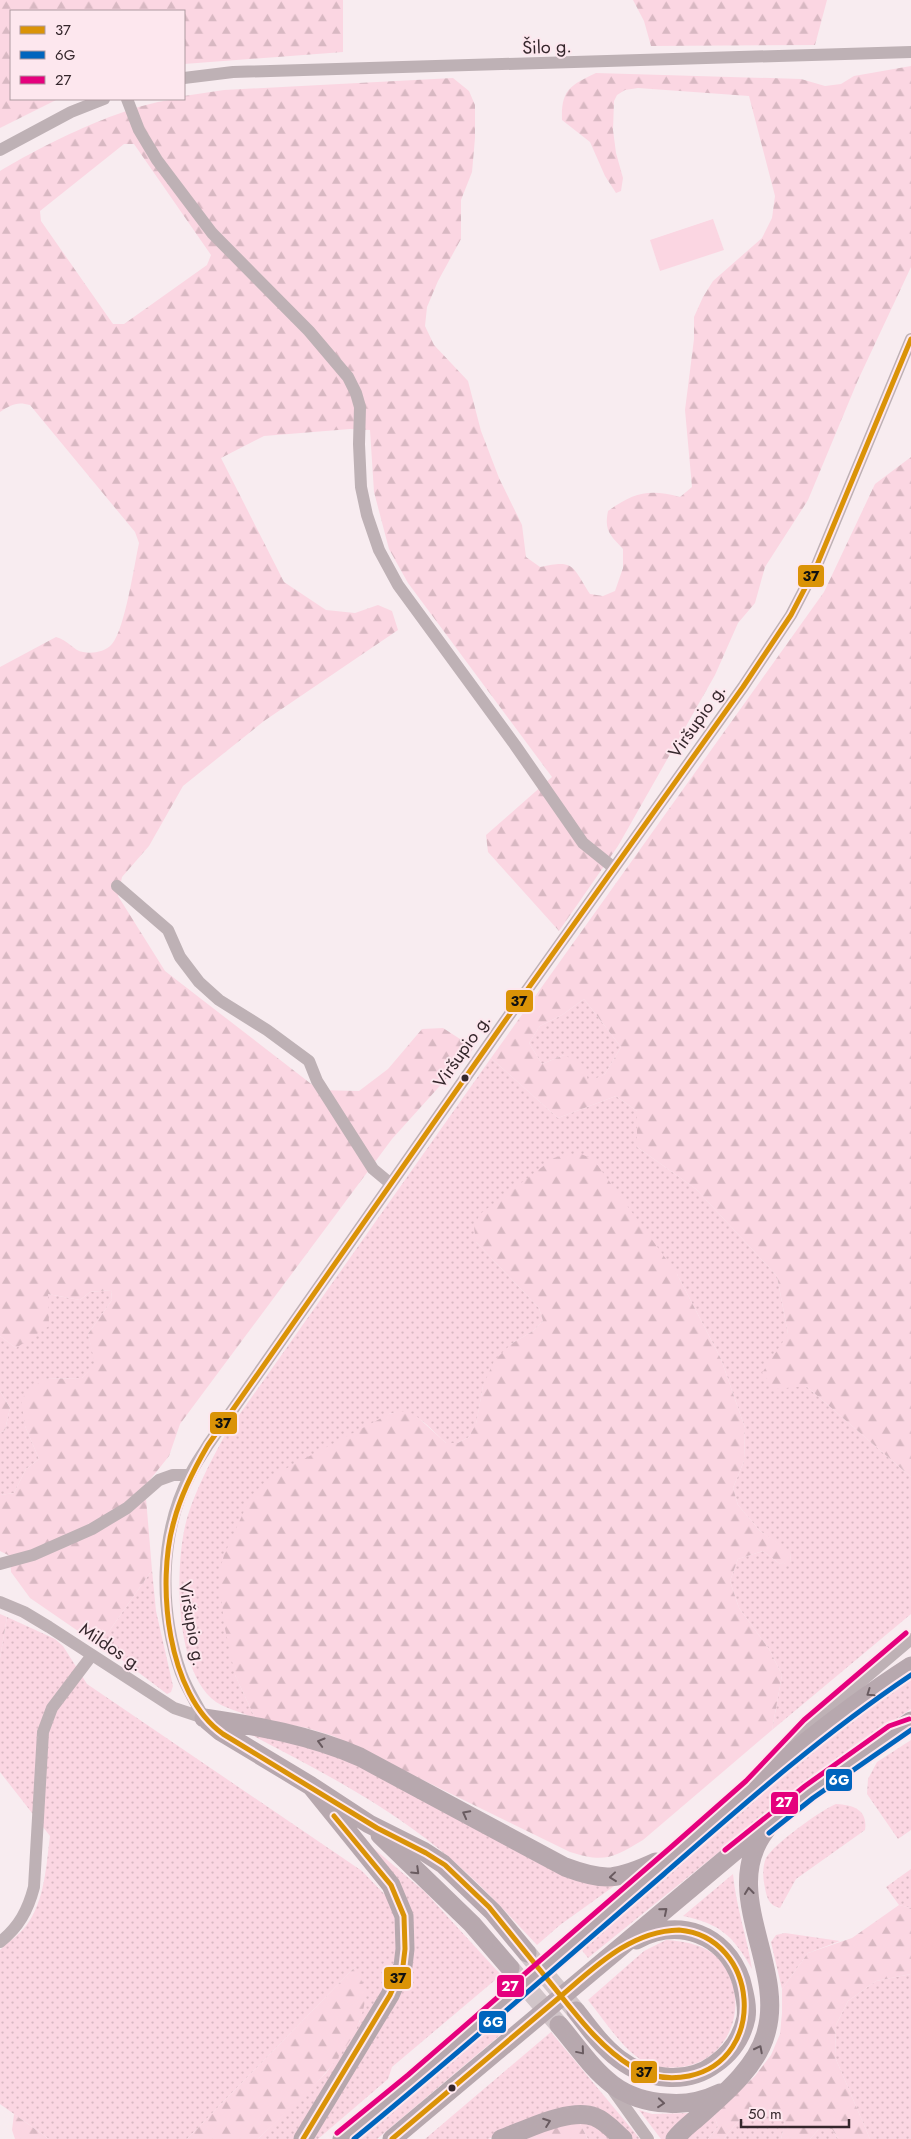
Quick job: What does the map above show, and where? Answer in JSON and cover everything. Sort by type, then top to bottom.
[{"type":"main road","points":[[342,2139],[413,2081],[751,1786],[823,1728],[911,1666]]},
{"type":"main road","points":[[204,1718],[220,1731],[311,1786],[369,1824],[423,1851],[443,1864],[493,1912],[527,1953]]},
{"type":"main road","points":[[204,1718],[264,1727],[335,1746],[360,1757],[565,1867],[583,1874],[610,1878],[629,1874],[675,1854]]},
{"type":"main road","points":[[392,2139],[778,1815],[911,1721]]},
{"type":"main road","points":[[303,2139],[390,1995],[403,1966],[406,1949],[404,1916],[390,1885],[311,1786]]},
{"type":"main road","points":[[675,2139],[729,2087],[757,2054],[766,2034],[771,2013],[770,1991],[749,1895],[748,1874],[749,1862],[756,1847],[778,1815]]},
{"type":"main road","points":[[369,1824],[472,1924],[510,1968]]},
{"type":"main road","points":[[576,2011],[600,2040],[620,2060],[640,2071],[658,2077],[679,2078],[705,2072],[725,2057],[739,2039],[746,2017],[745,1992],[737,1969],[723,1949],[707,1937],[690,1931],[666,1930],[644,1936],[613,1953]]},
{"type":"main road","points":[[559,2025],[602,2077],[622,2092],[634,2098],[663,2103],[690,2103],[709,2098],[729,2087]]},
{"type":"main road","points":[[501,2139],[553,2119],[585,2115],[596,2117],[623,2139]]},
{"type":"street","name":"Šilo g.","points":[[185,78],[233,72],[911,52]]},
{"type":"street","points":[[0,150],[71,112],[101,100]]},
{"type":"street","points":[[127,100],[139,130],[157,160],[212,234],[309,331],[348,377],[360,407],[361,487],[379,550],[398,585],[515,745],[583,843],[614,868]]},
{"type":"street","name":"Viršupio g.","points":[[204,1718],[182,1674],[172,1637],[165,1581],[171,1530],[179,1502],[190,1475],[208,1445],[390,1184],[743,687],[791,615],[817,565],[911,339]]},
{"type":"street","points":[[118,886],[168,930],[180,957],[199,982],[219,1000],[267,1030],[309,1061],[317,1081],[373,1169],[390,1184]]},
{"type":"street","points":[[0,1564],[33,1555],[92,1529],[127,1508],[159,1480],[173,1475],[190,1475]]},
{"type":"street","name":"Mildos g.","points":[[0,1602],[24,1612],[174,1708],[204,1718]]},
{"type":"street","points":[[751,1786],[809,1726],[911,1639]]},
{"type":"street","points":[[0,1942],[11,1933],[22,1918],[30,1904],[34,1887],[43,1732],[52,1708],[92,1655]]},
{"type":"street","points":[[893,1732],[911,1726]]},
{"type":"street","points":[[602,2077],[648,2139]]},
{"type":"green space","points":[[0,0],[343,0],[343,52],[185,64],[185,10],[10,10],[10,100],[56,100],[0,128]]},
{"type":"green space","points":[[633,0],[827,0],[815,45],[651,46],[644,21]]},
{"type":"green space","points":[[911,66],[911,267],[858,380],[808,500],[765,567],[755,603],[738,623],[715,675],[618,846],[559,931],[488,852],[486,835],[552,777],[408,583],[389,549],[374,492],[370,430],[350,429],[264,436],[221,458],[284,582],[326,610],[355,613],[378,605],[392,611],[398,630],[264,721],[183,786],[149,846],[122,877],[118,896],[165,971],[319,1090],[359,1091],[388,1069],[422,1029],[443,1028],[474,1048],[392,1139],[180,1424],[169,1456],[145,1486],[152,1570],[105,1637],[93,1638],[78,1631],[30,1598],[11,1572],[10,1556],[0,1551],[0,1495],[14,1493],[26,1469],[39,1459],[25,1426],[21,1399],[43,1379],[82,1378],[95,1364],[88,1334],[112,1300],[111,1290],[90,1292],[80,1300],[48,1294],[49,1326],[16,1348],[0,1336],[0,667],[56,637],[83,652],[98,652],[109,647],[117,636],[121,625],[139,543],[135,532],[30,405],[14,404],[0,412],[0,171],[89,125],[140,107],[164,101],[185,100],[185,96],[224,90],[453,78],[469,91],[475,105],[472,172],[461,200],[461,239],[438,281],[427,307],[425,326],[434,345],[468,381],[481,431],[499,478],[522,525],[526,557],[540,567],[560,564],[571,567],[580,577],[590,594],[603,596],[615,591],[623,568],[623,549],[609,532],[607,523],[608,511],[634,496],[659,493],[680,497],[692,487],[685,410],[694,339],[694,317],[713,281],[762,238],[772,218],[775,196],[749,96],[638,88],[625,90],[617,95],[614,101],[613,130],[616,153],[623,178],[621,191],[616,193],[605,176],[590,142],[562,120],[563,101],[569,89],[596,73],[801,79],[825,86],[841,84],[854,76]],"holes":[[[124,144],[134,144],[211,255],[207,265],[124,324],[113,324],[41,221],[40,211]]]},
{"type":"green space","points":[[713,219],[724,250],[660,271],[650,240]]},
{"type":"green space","points":[[911,457],[911,1477],[806,1386],[776,1389],[762,1373],[788,1334],[777,1276],[696,1189],[637,1147],[637,1111],[616,1096],[558,1118],[491,1058],[824,592],[875,484]],"holes":[[[584,999],[621,1047],[605,1074],[588,1082],[585,1065],[564,1055],[542,1064],[529,1043],[540,1026],[562,1015]]]},
{"type":"green space","points":[[584,999],[621,1047],[605,1074],[588,1083],[564,1055],[542,1064],[529,1043],[540,1026],[562,1015]]},
{"type":"green space","points":[[491,1058],[558,1118],[616,1096],[637,1111],[637,1147],[696,1189],[777,1276],[788,1334],[806,1386],[911,1477],[911,1614],[772,1730],[782,1675],[769,1649],[739,1608],[730,1581],[738,1559],[763,1551],[780,1564],[791,1562],[790,1552],[760,1531],[738,1505],[733,1488],[744,1461],[745,1428],[721,1359],[677,1274],[476,1242],[539,1308],[543,1321],[533,1331],[511,1344],[483,1386],[476,1425],[469,1437],[458,1443],[446,1443],[427,1425],[414,1416],[406,1413],[389,1414],[235,1675],[255,1718],[216,1702],[202,1687],[192,1666],[185,1641],[181,1614],[180,1559],[183,1534],[188,1515],[205,1474],[225,1435]]},
{"type":"green space","points":[[567,1154],[581,1154],[593,1159],[677,1274],[721,1359],[745,1428],[744,1461],[733,1488],[738,1505],[760,1531],[790,1551],[791,1563],[780,1564],[763,1551],[738,1559],[730,1581],[739,1608],[769,1649],[782,1675],[772,1730],[643,1840],[616,1855],[600,1858],[570,1852],[333,1736],[307,1728],[255,1718],[235,1675],[224,1624],[219,1573],[224,1555],[251,1496],[270,1477],[389,1414],[400,1411],[414,1414],[446,1443],[458,1443],[469,1437],[476,1424],[483,1386],[494,1361],[511,1344],[533,1331],[543,1321],[539,1308],[476,1242],[474,1227],[480,1214],[554,1158]]},
{"type":"green space","points":[[111,1290],[112,1300],[88,1334],[96,1364],[82,1378],[43,1379],[25,1426],[39,1459],[26,1469],[14,1493],[0,1495],[0,1433],[5,1430],[10,1408],[0,1391],[0,1336],[16,1348],[48,1294],[80,1300],[90,1292]]},
{"type":"green space","points":[[0,1391],[10,1408],[5,1430],[0,1433]]},
{"type":"green space","points":[[152,1570],[156,1611],[173,1686],[171,1692],[167,1694],[93,1638],[105,1637]]},
{"type":"green space","points":[[0,1614],[7,1617],[0,1658]]},
{"type":"green space","points":[[7,1617],[55,1639],[63,1646],[87,1684],[362,1871],[391,1901],[399,1929],[393,1975],[296,2139],[258,2139],[326,2073],[348,2043],[360,2021],[355,1967],[187,2139],[49,2139],[0,2104],[0,1950],[26,1926],[37,1906],[44,1883],[50,1836],[0,1772],[0,1658]]},
{"type":"green space","points":[[911,1678],[911,1709],[828,1768],[707,1861],[588,1958],[581,1949],[719,1827],[836,1730]]},
{"type":"green space","points":[[244,1731],[336,1754],[617,1884],[560,1925],[537,1945],[465,1872],[439,1849],[393,1815],[344,1785]]},
{"type":"green space","points":[[911,1740],[911,1830],[898,1839],[867,1794],[868,1779],[877,1762]]},
{"type":"green space","points":[[836,1804],[854,1807],[862,1813],[865,1830],[796,1879],[780,1908],[773,1905],[768,1898],[764,1884],[763,1869],[766,1858],[798,1828]]},
{"type":"green space","points":[[365,1841],[425,1892],[501,1975],[392,2067],[388,2079],[318,2139],[309,2139],[410,1956]]},
{"type":"green space","points":[[911,1869],[911,1908],[899,1905],[886,1887]]},
{"type":"green space","points":[[733,1874],[752,1969],[739,1948],[725,1933],[707,1923],[683,1916]]},
{"type":"green space","points":[[899,1905],[911,1908],[911,1974],[876,1981],[848,2001],[836,2025],[835,2057],[870,2139],[838,2139],[832,2129],[820,2128],[810,2139],[781,2139],[785,2122],[777,2109],[759,2111],[746,2116],[735,2125],[724,2139],[708,2139],[718,2127],[714,2115],[755,2076],[771,2055],[780,2034],[782,1989],[808,1953],[852,1938]]},
{"type":"green space","points":[[785,1933],[840,1941],[808,1953],[782,1989],[771,1942],[776,1935]]},
{"type":"green space","points":[[666,1940],[680,1941],[701,1947],[714,1954],[729,1974],[734,1991],[735,2008],[732,2025],[725,2040],[714,2053],[700,2062],[669,2068],[648,2064],[631,2052],[588,2000],[644,1951]]},
{"type":"green space","points":[[355,1967],[365,1992],[362,2015],[353,2035],[340,2055],[307,2093],[258,2139],[187,2139]]},
{"type":"green space","points":[[911,1974],[911,2139],[870,2139],[835,2057],[836,2025],[848,2001],[876,1981]]},
{"type":"green space","points":[[497,2022],[505,2031],[377,2139],[360,2139]]},
{"type":"green space","points":[[551,2032],[640,2139],[631,2139],[599,2113],[542,2118],[488,2139],[425,2139]]},
{"type":"green space","points":[[777,2109],[785,2122],[781,2139],[724,2139],[735,2125],[746,2116],[759,2111]]},
{"type":"green space","points":[[639,2110],[652,2114],[690,2113],[667,2139],[661,2139]]},
{"type":"green space","points":[[14,2114],[49,2139],[15,2139],[12,2130]]},
{"type":"green space","points":[[714,2115],[718,2127],[708,2139],[685,2139]]},
{"type":"green space","points":[[579,2122],[591,2123],[616,2139],[588,2139]]},
{"type":"green space","points":[[579,2122],[588,2139],[523,2139],[561,2125]]},
{"type":"green space","points":[[820,2128],[832,2129],[838,2139],[810,2139]]},
{"type":"tunnel","points":[[527,1953],[576,2011]]},
{"type":"tunnel","points":[[510,1968],[559,2025]]},
{"type":"transit line","name":"37","points":[[561,1996],[489,1907],[445,1865],[377,1828],[223,1734],[204,1716],[189,1693],[178,1666],[171,1636],[166,1575],[174,1521],[184,1491],[208,1445],[505,1021],[743,687],[791,615],[817,565],[911,339]]},
{"type":"transit line","name":"27","points":[[337,2133],[408,2075],[670,1848],[746,1781],[804,1720],[906,1633]]},
{"type":"transit line","name":"6G","points":[[354,2139],[471,2041],[784,1770],[847,1721],[911,1675]]},
{"type":"transit line","name":"27","points":[[725,1850],[805,1786],[889,1726],[909,1719]]},
{"type":"transit line","name":"6G","points":[[769,1833],[813,1798],[911,1730]]},
{"type":"transit line","name":"37","points":[[303,2139],[390,1995],[403,1966],[405,1949],[404,1916],[391,1885],[334,1816]]},
{"type":"transit line","name":"37","points":[[679,1930],[706,1938],[726,1953],[738,1975],[744,1999],[742,2024],[732,2047],[715,2065],[689,2076],[674,2078],[645,2073],[621,2059],[593,2034],[561,1996],[601,1962],[630,1943],[662,1932],[679,1930]]},
{"type":"transit line","name":"37","points":[[392,2139],[561,1996]]}]
